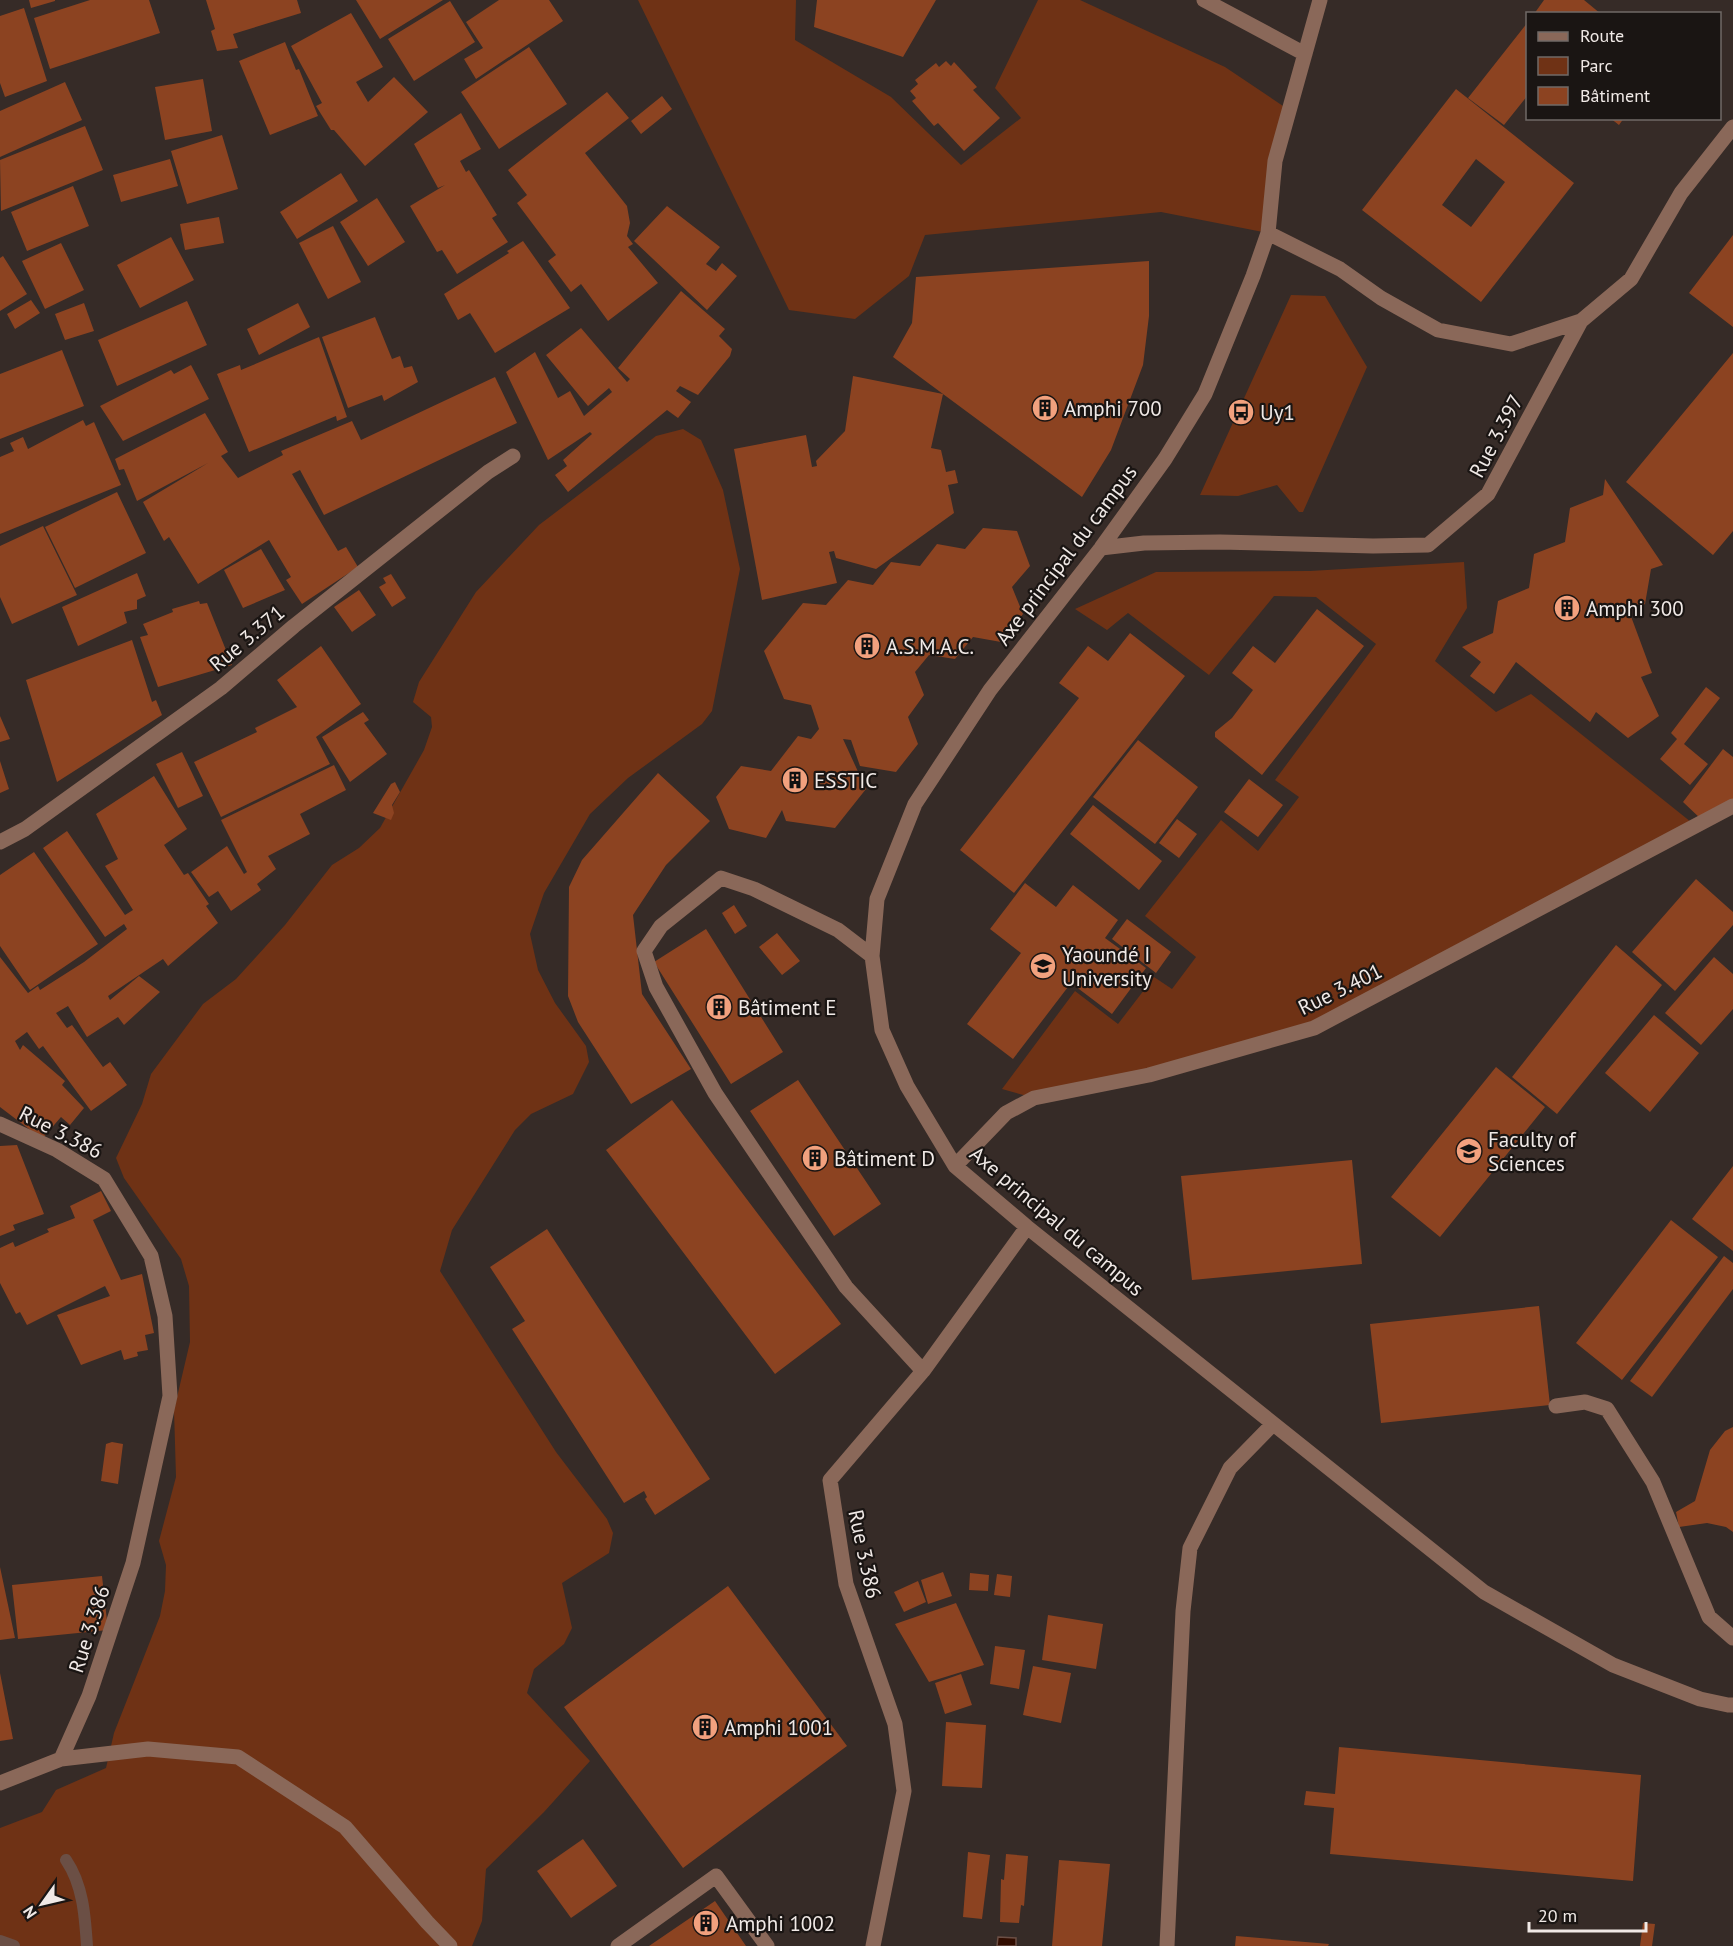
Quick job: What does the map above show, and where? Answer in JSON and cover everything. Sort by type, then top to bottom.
[{"type":"street","points":[[1204,0],[1305,54]]},
{"type":"street","name":"Axe principal du campus","points":[[1320,0],[1275,162],[1268,232],[1205,393],[1165,459],[1101,548],[990,690],[915,804],[877,899],[872,956],[882,1030],[907,1086],[955,1166],[1027,1227],[1484,1592],[1613,1665],[1700,1699],[1728,1706],[1733,1705]]},
{"type":"street","name":"Rue 3.397","points":[[1101,548],[1144,543],[1220,542],[1372,546],[1428,545],[1488,494],[1581,321],[1630,279],[1681,194],[1733,127]]},
{"type":"street","points":[[1268,232],[1340,269],[1381,298],[1438,330],[1511,344],[1581,321]]},
{"type":"street","name":"Rue 3.371","points":[[0,842],[25,829],[221,688],[469,486],[513,456]]},
{"type":"street","name":"Rue 3.401","points":[[955,1166],[1006,1113],[1034,1098],[1149,1076],[1314,1028],[1733,806]]},
{"type":"street","points":[[872,956],[838,930],[754,889],[721,878],[661,926],[644,951],[656,987],[715,1093],[846,1287],[923,1371]]},
{"type":"street","name":"Rue 3.386","points":[[0,1124],[57,1150],[105,1179],[151,1256],[165,1316],[170,1396],[133,1563],[89,1696],[61,1759]]},
{"type":"street","name":"Rue 3.386","points":[[873,1946],[904,1791],[896,1724],[846,1584],[830,1480],[923,1371],[1027,1227]]},
{"type":"street","points":[[1556,1406],[1585,1402],[1607,1408],[1653,1482],[1709,1617],[1733,1638]]},
{"type":"street","points":[[1167,1946],[1183,1611],[1190,1548],[1230,1468],[1273,1424]]},
{"type":"street","points":[[0,1783],[61,1759],[148,1749],[238,1757],[345,1827],[450,1946]]},
{"type":"street","points":[[618,1946],[716,1876],[768,1946]]},
{"type":"green space","points":[[638,0],[796,0],[795,40],[891,97],[961,165],[1021,118],[995,88],[1038,0],[1080,0],[1225,67],[1289,110],[1268,233],[1161,212],[925,235],[909,276],[855,319],[789,310]]},
{"type":"green space","points":[[1291,295],[1325,296],[1367,367],[1303,512],[1299,512],[1277,485],[1238,496],[1200,495]]},
{"type":"green space","points":[[683,429],[701,440],[723,490],[740,569],[712,711],[702,724],[628,778],[590,814],[544,893],[530,934],[538,970],[555,1003],[586,1046],[589,1062],[573,1094],[531,1114],[515,1130],[452,1230],[440,1271],[556,1452],[607,1519],[613,1533],[609,1553],[562,1583],[572,1628],[564,1644],[534,1669],[527,1693],[590,1761],[544,1812],[486,1869],[482,1921],[472,1946],[0,1946],[0,1828],[42,1812],[56,1790],[106,1768],[114,1733],[160,1616],[165,1591],[166,1565],[159,1541],[176,1477],[174,1410],[190,1342],[189,1286],[181,1259],[124,1178],[116,1158],[142,1104],[151,1074],[203,1004],[236,979],[285,925],[332,865],[359,848],[380,828],[424,750],[432,727],[431,717],[413,702],[419,682],[476,592],[539,525],[656,436]]},
{"type":"green space","points":[[1464,562],[1467,608],[1435,661],[1496,712],[1531,694],[1696,826],[1314,1028],[1034,1098],[1002,1089],[1075,991],[1118,1024],[1154,977],[1172,989],[1196,957],[1145,916],[1221,820],[1258,851],[1299,797],[1275,780],[1376,644],[1316,597],[1274,596],[1209,675],[1128,613],[1107,630],[1075,609],[1156,572],[1310,571]]},
{"type":"shaded area","points":[[998,1937],[1016,1938],[1016,1946],[997,1946]]},
{"type":"building","points":[[29,0],[55,0],[55,1],[31,8]]},
{"type":"building","points":[[90,0],[149,0],[160,33],[50,69],[34,18]]},
{"type":"building","points":[[206,0],[297,0],[301,13],[233,34],[238,48],[217,51],[211,31],[215,29]]},
{"type":"building","points":[[356,0],[443,0],[380,39]]},
{"type":"building","points":[[499,0],[549,0],[563,21],[476,79],[464,59],[483,48],[466,22]]},
{"type":"building","points":[[817,0],[936,0],[903,57],[814,27]]},
{"type":"building","points":[[1544,0],[1584,0],[1599,12],[1535,12]]},
{"type":"building","points":[[450,1],[475,42],[414,81],[388,39]]},
{"type":"building","points":[[24,8],[47,81],[5,97],[0,83],[0,16]]},
{"type":"building","points":[[351,13],[383,67],[356,82],[368,102],[394,77],[428,112],[365,166],[334,130],[331,130],[316,106],[322,103],[291,46]]},
{"type":"building","points":[[1526,25],[1526,98],[1504,125],[1468,98]]},
{"type":"building","points":[[285,42],[318,116],[270,135],[239,61]]},
{"type":"building","points":[[529,47],[567,104],[499,149],[461,92]]},
{"type":"building","points":[[946,61],[951,66],[954,62],[977,87],[973,90],[1000,118],[964,151],[938,123],[934,126],[912,101],[916,98],[910,91],[918,84],[915,80],[936,63],[939,67]]},
{"type":"building","points":[[203,79],[212,131],[165,140],[155,87]]},
{"type":"building","points":[[65,82],[82,120],[0,157],[0,111]]},
{"type":"building","points":[[1456,89],[1574,183],[1481,302],[1362,210]],"holes":[[[1476,159],[1505,182],[1471,227],[1442,205]]]},
{"type":"building","points":[[607,92],[629,118],[585,153],[627,206],[630,223],[627,236],[633,244],[628,247],[658,283],[608,321],[581,284],[571,292],[548,261],[556,255],[517,203],[527,195],[508,170]]},
{"type":"building","points":[[662,96],[672,109],[641,134],[631,121]]},
{"type":"building","points":[[461,113],[481,149],[460,161],[466,172],[469,170],[497,215],[492,218],[508,242],[457,274],[442,250],[437,252],[410,206],[445,185],[438,188],[414,144]]},
{"type":"building","points":[[1613,120],[1623,120],[1619,125]]},
{"type":"building","points":[[85,126],[103,170],[1,211],[0,160]]},
{"type":"building","points":[[222,135],[238,189],[187,204],[171,151]]},
{"type":"building","points":[[170,159],[178,186],[121,202],[113,175]]},
{"type":"building","points":[[341,173],[358,201],[297,239],[280,212]]},
{"type":"building","points":[[73,186],[89,226],[27,251],[11,212]]},
{"type":"building","points":[[377,198],[405,242],[368,266],[340,222]]},
{"type":"building","points":[[667,206],[720,247],[706,264],[716,271],[722,263],[737,276],[707,310],[634,241]]},
{"type":"building","points":[[219,217],[224,243],[185,250],[180,224]]},
{"type":"building","points":[[333,226],[361,282],[328,299],[299,243]]},
{"type":"building","points":[[1733,235],[1733,327],[1689,293]]},
{"type":"building","points":[[171,237],[194,280],[140,308],[117,265]]},
{"type":"building","points":[[523,241],[570,308],[495,353],[470,313],[458,320],[444,294],[509,253],[507,251]]},
{"type":"building","points":[[61,243],[84,290],[45,309],[22,261]]},
{"type":"building","points":[[3,256],[27,294],[0,311],[0,258]]},
{"type":"building","name":"Amphi 700","points":[[1149,261],[1149,316],[1143,365],[1111,450],[1082,497],[893,357],[912,323],[916,277]]},
{"type":"building","points":[[681,291],[725,329],[719,336],[732,349],[730,356],[698,395],[680,386],[676,391],[691,402],[678,418],[667,410],[568,492],[555,475],[567,466],[563,460],[592,434],[590,432],[548,460],[506,372],[535,352],[558,398],[570,391],[584,416],[612,392],[609,388],[588,406],[546,355],[581,328],[627,382],[630,379],[618,368]]},
{"type":"building","points":[[31,300],[40,313],[15,329],[7,314]]},
{"type":"building","points":[[187,301],[207,345],[117,386],[98,340]]},
{"type":"building","points":[[84,303],[94,331],[65,340],[55,314]]},
{"type":"building","points":[[298,303],[310,327],[259,355],[247,329]]},
{"type":"building","points":[[375,317],[392,359],[400,356],[404,368],[412,366],[418,382],[384,401],[382,395],[348,408],[322,337]]},
{"type":"building","points":[[319,337],[347,417],[337,421],[336,416],[249,452],[217,374],[240,365],[241,370]]},
{"type":"building","points":[[62,350],[84,406],[0,439],[0,374]]},
{"type":"building","points":[[1733,353],[1733,531],[1713,555],[1626,482]]},
{"type":"building","points":[[191,365],[209,399],[123,441],[100,406],[171,370],[174,374]]},
{"type":"building","points":[[853,376],[943,394],[931,448],[941,450],[946,472],[955,470],[958,483],[948,485],[954,513],[876,569],[836,558],[834,551],[829,552],[837,583],[762,600],[734,449],[806,435],[812,467],[817,466],[816,461],[845,431]]},
{"type":"building","points":[[495,377],[517,423],[324,515],[300,470],[292,474],[338,551],[346,547],[358,567],[302,604],[286,580],[291,577],[269,540],[198,584],[169,537],[164,541],[143,502],[208,463],[137,501],[124,469],[119,470],[115,459],[205,413],[228,452],[221,456],[238,478],[283,455],[281,451],[352,421],[361,440]]},
{"type":"building","points":[[83,420],[86,426],[94,422],[121,485],[0,534],[0,457],[14,451],[10,443],[23,437],[28,449]]},
{"type":"building","name":"Amphi 300","points":[[1605,479],[1663,565],[1651,569],[1645,604],[1629,611],[1652,673],[1641,677],[1659,716],[1628,738],[1596,712],[1590,722],[1516,662],[1494,694],[1470,676],[1481,662],[1462,647],[1493,633],[1498,601],[1529,588],[1534,554],[1565,542],[1570,508],[1603,495]]},
{"type":"building","points":[[117,492],[146,553],[75,588],[45,527]]},
{"type":"building","points":[[43,526],[77,595],[12,624],[0,597],[0,546]]},
{"type":"building","name":"A.S.M.A.C.","points":[[983,528],[1017,531],[1030,566],[1012,587],[1023,614],[1001,642],[973,637],[955,659],[929,655],[915,672],[924,695],[908,717],[918,744],[896,772],[860,766],[851,740],[843,739],[866,789],[835,828],[786,821],[782,810],[766,838],[729,829],[716,797],[741,766],[771,771],[798,736],[811,739],[819,729],[811,705],[784,699],[764,651],[803,603],[826,605],[848,580],[873,585],[891,562],[920,566],[937,544],[965,549]]},
{"type":"building","points":[[261,549],[285,590],[243,608],[224,570]]},
{"type":"building","points":[[137,573],[146,596],[137,600],[137,609],[124,612],[127,623],[78,646],[62,607]]},
{"type":"building","points":[[391,574],[406,598],[392,607],[379,587],[386,583],[383,578]]},
{"type":"building","points":[[359,590],[376,615],[352,632],[334,607]]},
{"type":"building","points":[[199,601],[200,604],[207,603],[232,665],[158,687],[140,637],[148,635],[143,624],[173,612],[172,609]]},
{"type":"building","points":[[1317,609],[1364,646],[1262,775],[1215,737],[1215,732],[1232,718],[1253,690],[1232,673],[1253,646],[1275,663]]},
{"type":"building","points":[[1130,633],[1185,676],[1014,893],[960,850],[1079,698],[1059,683],[1088,646],[1108,661]]},
{"type":"building","points":[[132,640],[152,702],[156,700],[162,715],[57,782],[26,680]]},
{"type":"building","points":[[321,646],[361,704],[316,737],[330,764],[221,817],[194,762],[257,732],[255,728],[297,707],[277,680]]},
{"type":"building","points":[[1706,687],[1720,698],[1684,744],[1708,764],[1690,785],[1660,759],[1677,739],[1671,733]]},
{"type":"building","points":[[363,712],[369,720],[364,723],[387,754],[350,782],[322,737]]},
{"type":"building","points":[[0,716],[10,739],[0,742]]},
{"type":"building","points":[[1138,740],[1198,787],[1155,844],[1093,797]]},
{"type":"building","points":[[1723,749],[1733,757],[1733,803],[1702,820],[1683,802]]},
{"type":"building","points":[[182,752],[203,796],[178,808],[156,764]]},
{"type":"building","points":[[0,761],[9,789],[0,793]]},
{"type":"building","points":[[334,765],[346,790],[300,814],[310,834],[268,856],[276,869],[257,884],[261,890],[231,911],[218,891],[209,897],[191,872],[227,846],[244,874],[247,872],[221,820]]},
{"type":"building","points":[[658,773],[710,821],[666,865],[633,915],[642,994],[691,1069],[631,1104],[578,1022],[568,996],[569,887],[582,860]]},
{"type":"building","points":[[154,776],[187,829],[164,845],[184,875],[188,873],[209,904],[206,906],[218,923],[168,966],[163,959],[108,996],[110,1000],[139,976],[160,992],[124,1025],[118,1017],[87,1037],[68,1006],[56,1013],[67,1028],[72,1025],[103,1067],[110,1062],[127,1085],[91,1111],[43,1046],[39,1049],[27,1032],[15,1041],[20,1050],[23,1045],[65,1081],[62,1085],[84,1108],[70,1125],[61,1117],[42,1139],[0,1107],[0,957],[28,993],[38,986],[40,990],[84,962],[127,929],[124,924],[105,937],[43,848],[67,831],[125,915],[133,910],[105,866],[118,859],[96,814]]},
{"type":"building","points":[[1249,779],[1283,805],[1258,837],[1224,812]]},
{"type":"building","points":[[395,782],[400,792],[392,805],[394,813],[391,820],[373,813],[391,784]]},
{"type":"building","points":[[1093,805],[1162,861],[1139,890],[1070,834]]},
{"type":"building","points":[[1177,819],[1197,834],[1179,858],[1159,843]]},
{"type":"building","points":[[34,852],[98,944],[30,990],[0,946],[0,875]]},
{"type":"building","points":[[1696,879],[1733,912],[1733,925],[1675,991],[1632,952]]},
{"type":"building","points":[[1025,883],[1056,907],[1073,885],[1118,920],[1105,938],[1146,968],[1112,1014],[1071,983],[1013,1059],[967,1024],[1021,953],[990,929]]},
{"type":"building","points":[[734,905],[747,926],[735,934],[722,913]]},
{"type":"building","points":[[1127,919],[1171,952],[1156,973],[1112,939]]},
{"type":"building","name":"Bâtiment E","points":[[706,929],[783,1052],[731,1084],[654,962]]},
{"type":"building","points":[[777,933],[800,961],[782,975],[759,947]]},
{"type":"building","points":[[1616,945],[1662,985],[1557,1114],[1512,1077]]},
{"type":"building","points":[[1714,957],[1733,974],[1733,1009],[1701,1045],[1665,1013]]},
{"type":"building","points":[[1654,1015],[1699,1053],[1650,1112],[1605,1073]]},
{"type":"building","points":[[1496,1067],[1545,1107],[1440,1237],[1391,1197]]},
{"type":"building","name":"Bâtiment D","points":[[798,1080],[881,1204],[834,1236],[750,1111]]},
{"type":"building","points":[[672,1100],[841,1324],[775,1374],[606,1150]]},
{"type":"building","points":[[17,1145],[44,1214],[13,1225],[15,1230],[0,1236],[0,1146]]},
{"type":"building","points":[[1352,1160],[1362,1264],[1192,1280],[1181,1176]]},
{"type":"building","points":[[1733,1166],[1733,1251],[1692,1219]]},
{"type":"building","points":[[101,1191],[111,1211],[93,1220],[121,1280],[142,1274],[154,1333],[145,1335],[148,1350],[137,1352],[138,1356],[124,1360],[121,1350],[81,1365],[57,1315],[110,1296],[105,1286],[27,1325],[20,1312],[16,1314],[0,1283],[0,1248],[13,1242],[15,1247],[49,1232],[47,1229],[75,1218],[70,1206]]},
{"type":"building","points":[[1671,1220],[1718,1257],[1622,1380],[1576,1343]]},
{"type":"building","points":[[547,1229],[710,1479],[655,1515],[645,1499],[647,1497],[644,1491],[624,1503],[512,1329],[525,1321],[490,1267]]},
{"type":"building","points":[[1724,1256],[1733,1263],[1733,1289],[1652,1397],[1630,1381]]},
{"type":"building","points":[[1539,1306],[1550,1405],[1381,1423],[1370,1324]]},
{"type":"building","points":[[1733,1427],[1733,1532],[1726,1527],[1707,1523],[1679,1527],[1676,1512],[1695,1501],[1710,1450],[1725,1431]]},
{"type":"building","points":[[112,1442],[123,1444],[118,1484],[101,1481],[106,1444]]},
{"type":"building","points":[[0,1567],[15,1638],[0,1640]]},
{"type":"building","points":[[943,1572],[952,1596],[928,1604],[921,1580]]},
{"type":"building","points":[[970,1573],[989,1575],[988,1591],[969,1590]]},
{"type":"building","points":[[997,1574],[1012,1576],[1010,1597],[994,1595]]},
{"type":"building","points":[[102,1576],[108,1630],[18,1639],[12,1585]]},
{"type":"building","points":[[918,1581],[926,1602],[904,1612],[894,1592]]},
{"type":"building","name":"Amphi 1001","points":[[728,1586],[847,1746],[683,1868],[564,1707]]},
{"type":"building","points":[[956,1603],[984,1665],[929,1682],[895,1624]]},
{"type":"building","points":[[1048,1615],[1103,1624],[1096,1669],[1042,1660]]},
{"type":"building","points":[[995,1646],[1025,1650],[1019,1689],[990,1684]]},
{"type":"building","points":[[1033,1666],[1071,1673],[1061,1723],[1023,1715]]},
{"type":"building","points":[[0,1673],[13,1739],[0,1741]]},
{"type":"building","points":[[961,1674],[972,1705],[945,1714],[935,1683]]},
{"type":"building","points":[[946,1722],[986,1725],[982,1788],[942,1786]]},
{"type":"building","points":[[1339,1747],[1641,1775],[1633,1881],[1330,1854],[1334,1808],[1304,1805],[1306,1791],[1335,1794]]},
{"type":"building","points":[[583,1839],[617,1886],[571,1918],[537,1871]]},
{"type":"building","points":[[968,1852],[990,1855],[982,1919],[963,1917]]},
{"type":"building","points":[[1006,1854],[1028,1856],[1024,1906],[1021,1905],[1019,1923],[1000,1922],[1001,1879],[1004,1880]]},
{"type":"building","points":[[1059,1860],[1110,1864],[1102,1946],[1052,1946]]},
{"type":"building","name":"Amphi 1002","points":[[715,1901],[746,1946],[649,1946]]},
{"type":"building","points":[[1643,1923],[1655,1924],[1652,1946],[1640,1946]]},
{"type":"building","points":[[1236,1936],[1329,1944],[1328,1946],[1235,1946]]},
{"type":"waterway","points":[[66,1860],[80,1890],[87,1946]]},
{"type":"waterway","points":[[0,1941],[14,1946]]},
{"type":"place","name":"Amphi 700","points":[[1045,408]]},
{"type":"place","name":"Uy1","points":[[1241,412]]},
{"type":"place","name":"Amphi 300","points":[[1567,608]]},
{"type":"place","name":"A.S.M.A.C.","points":[[867,646]]},
{"type":"place","name":"ESSTIC","points":[[795,780]]},
{"type":"place","name":"Yaoundé I University","points":[[1043,966]]},
{"type":"place","name":"Bâtiment E","points":[[719,1007]]},
{"type":"place","name":"Faculty of Sciences","points":[[1469,1151]]},
{"type":"place","name":"Bâtiment D","points":[[815,1158]]},
{"type":"place","name":"Amphi 1001","points":[[705,1727]]},
{"type":"place","name":"Amphi 1002","points":[[706,1923]]}]
